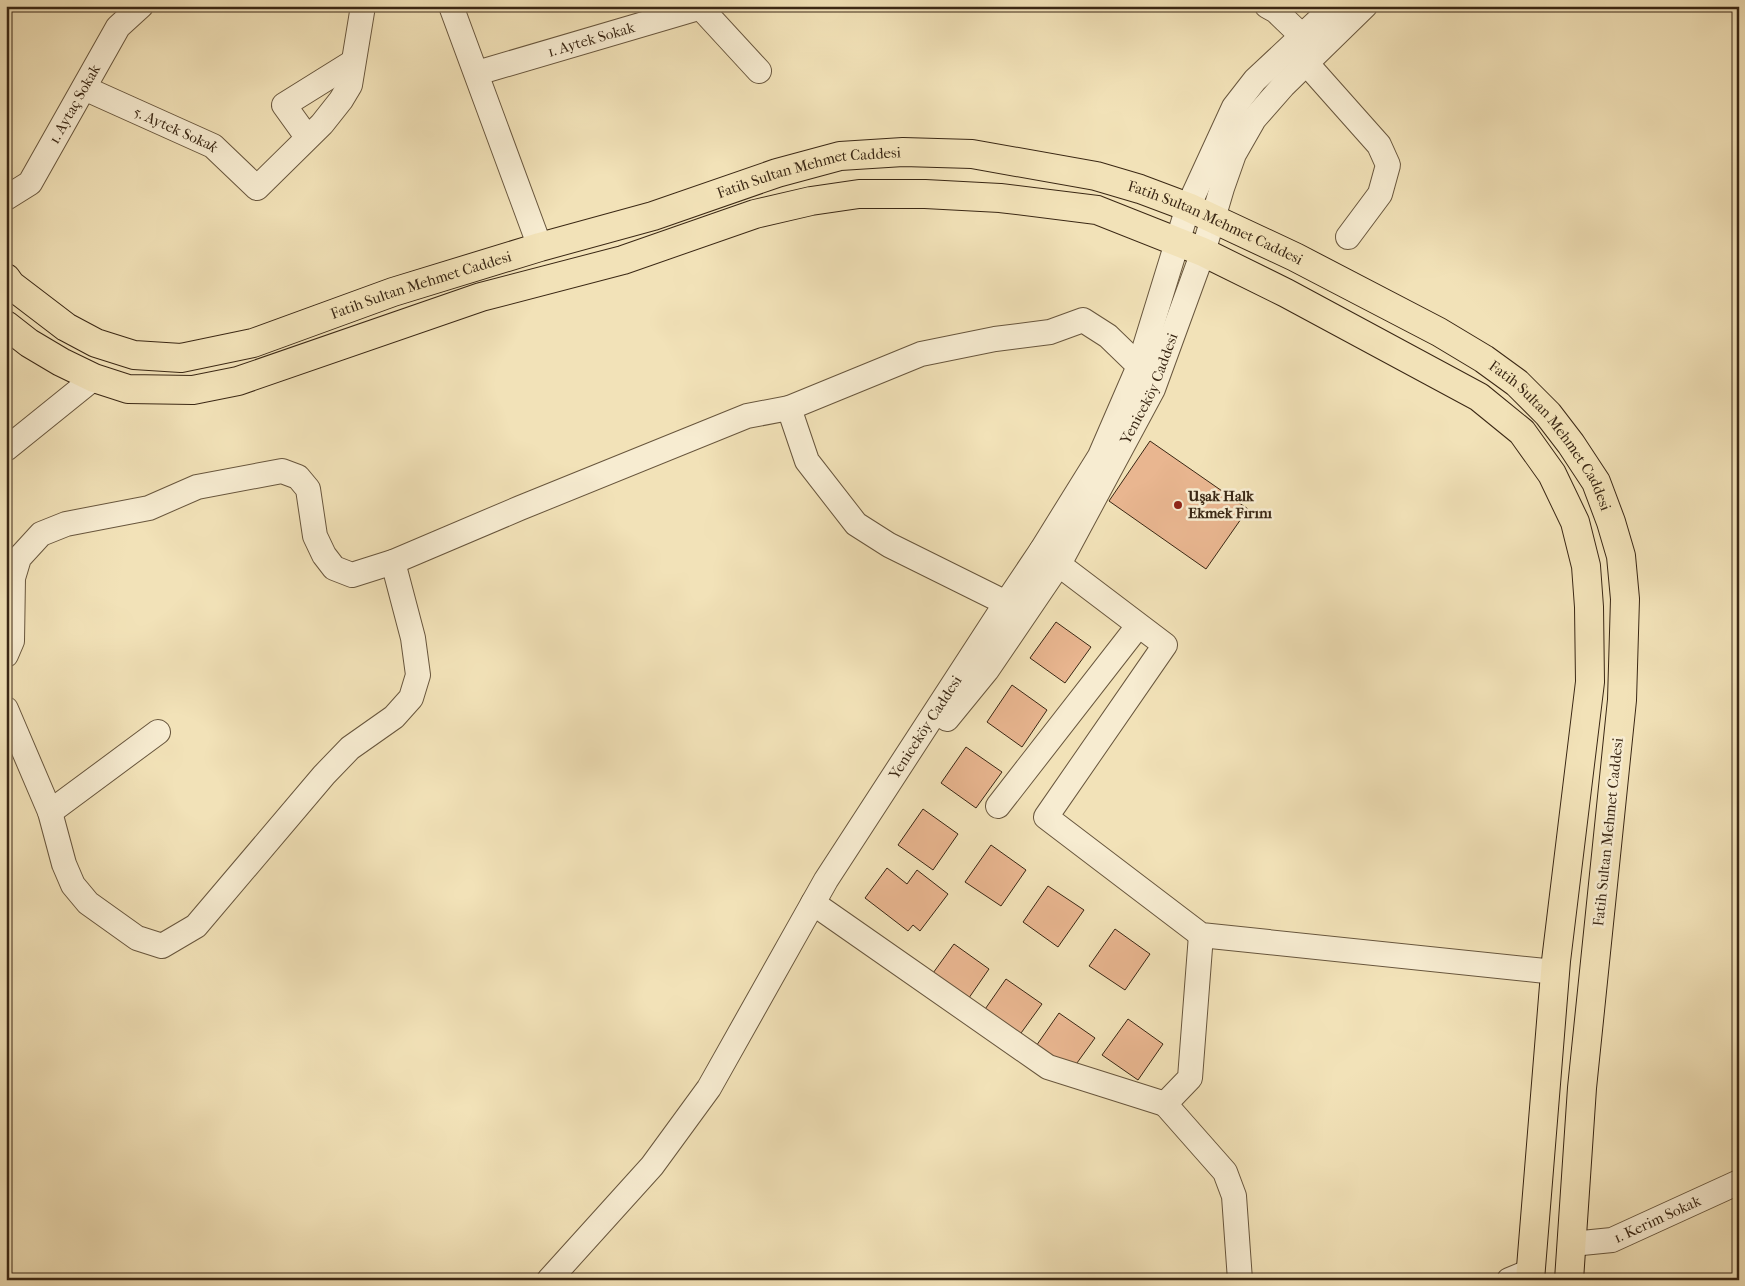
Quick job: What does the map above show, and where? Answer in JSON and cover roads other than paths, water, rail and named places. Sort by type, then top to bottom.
[{"type":"main road","name":"Fatih Sultan Mehmet Caddesi","points":[[6,278],[11,286],[66,327],[96,343],[134,355],[181,358],[253,343],[393,292],[540,247],[653,216],[777,173],[831,158],[902,152],[972,154],[1096,176],[1140,189],[1188,207],[1295,257],[1440,332],[1484,359],[1517,383],[1548,414],[1572,444],[1596,482],[1621,556],[1625,599],[1622,700],[1582,1088],[1569,1280]]},
{"type":"main road","name":"Fatih Sultan Mehmet Caddesi","points":[[6,325],[29,343],[61,362],[94,378],[128,389],[193,390],[238,381],[481,296],[623,260],[755,214],[810,201],[859,194],[925,194],[1000,198],[1097,210],[1203,252],[1286,293],[1479,397],[1522,432],[1552,474],[1575,522],[1586,566],[1589,607],[1590,682],[1555,972],[1523,1277]]},
{"type":"street","name":"1. Aytaç Sokak","points":[[6,198],[30,183],[118,27],[141,6]]},
{"type":"street","points":[[354,62],[284,105],[307,137],[322,124],[350,85],[354,62],[363,6]]},
{"type":"street","points":[[451,6],[540,247]]},
{"type":"street","points":[[1266,6],[1276,11],[1303,36]]},
{"type":"street","name":"Yeniceköy Caddesi","points":[[899,769],[1006,603],[1050,558],[1100,456],[1139,366],[1188,207],[1234,107],[1255,80],[1334,6]]},
{"type":"street","name":"Yeniceköy Caddesi","points":[[899,769],[911,765],[986,670],[1050,558],[1153,390],[1203,252],[1234,154],[1254,119],[1283,86],[1365,6]]},
{"type":"street","points":[[703,7],[759,71]]},
{"type":"street","name":"1. Aytek Sokak","points":[[477,73],[703,7]]},
{"type":"street","points":[[1307,64],[1379,145],[1388,165],[1380,194],[1348,237]]},
{"type":"street","name":"5. Aytek Sokak","points":[[84,88],[213,146],[257,188],[307,137]]},
{"type":"street","points":[[6,655],[12,641],[13,578],[19,558],[41,534],[66,524],[149,508],[197,487],[282,471],[298,477],[308,489],[315,536],[324,555],[334,568],[352,575],[393,562],[747,416],[789,408],[921,354],[1050,332],[1082,320],[1108,336],[1139,366]]},
{"type":"street","points":[[6,450],[94,378]]},
{"type":"street","points":[[789,408],[807,461],[856,524],[889,546],[1006,603]]},
{"type":"street","points":[[1050,558],[1165,645],[1046,817],[1201,935],[1555,972]]},
{"type":"street","points":[[6,709],[50,812],[67,871],[73,885],[88,903],[137,938],[162,946],[196,926],[324,775],[350,748],[394,717],[411,698],[418,675],[413,638],[393,562]]},
{"type":"street","points":[[998,806],[1138,626]]},
{"type":"street","points":[[50,812],[158,732]]},
{"type":"street","points":[[549,1280],[652,1166],[709,1088],[826,880],[899,769]]},
{"type":"street","points":[[813,902],[1048,1067],[1165,1104],[1225,1172],[1234,1196],[1240,1280]]},
{"type":"street","points":[[1165,1104],[1190,1078],[1201,935]]},
{"type":"street","name":"1. Kerim Sokak","points":[[1572,1244],[1612,1240],[1739,1182]]},
{"type":"place","name":"Uşak Halk Ekmek Fırını","points":[[1178,505]]}]
